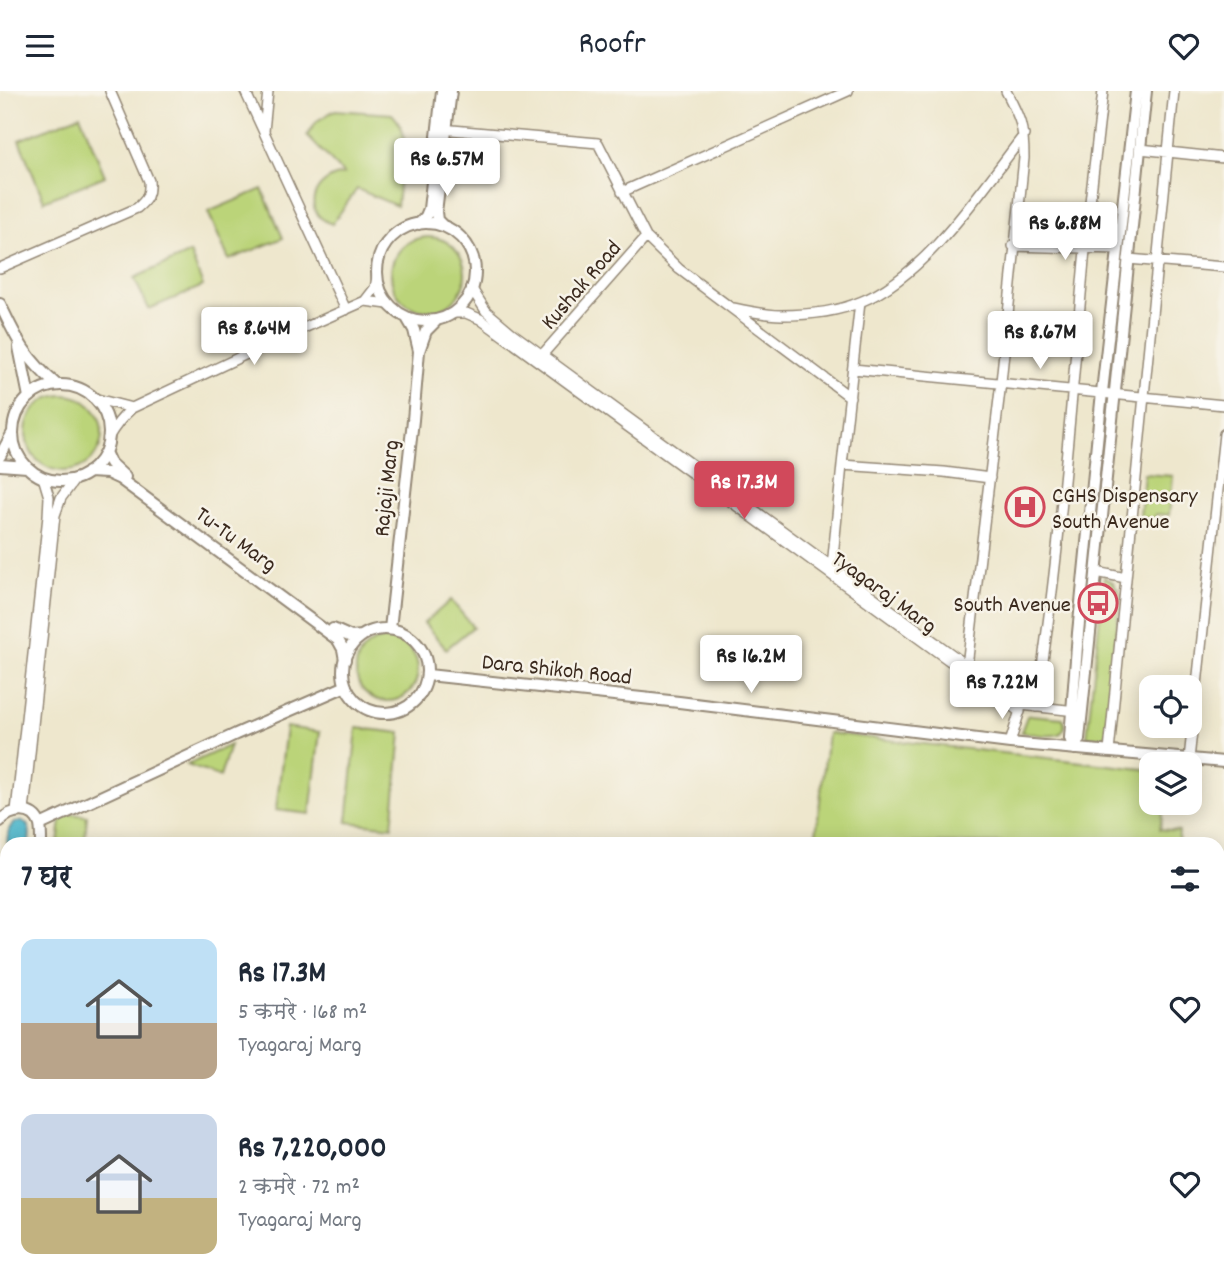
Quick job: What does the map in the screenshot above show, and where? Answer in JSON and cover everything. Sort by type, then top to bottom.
[{"type":"main road","points":[[442,91],[437,220],[460,237],[471,254],[475,274],[472,289],[465,302],[453,313],[437,320],[420,321],[407,318],[388,304],[382,294],[377,277],[378,260],[386,244],[398,232],[419,224],[443,226]]},
{"type":"main road","points":[[419,224],[429,209],[451,91]]},
{"type":"main road","points":[[1074,748],[1070,738],[1077,711],[1096,572],[1118,249],[1136,91]]},
{"type":"main road","points":[[1077,711],[1108,393],[1128,259],[1146,91]]},
{"type":"main road","points":[[0,304],[17,341],[29,397]]},
{"type":"main road","name":"Rajaji Marg","points":[[407,318],[414,330],[419,351]]},
{"type":"main road","name":"Rajaji Marg","points":[[390,629],[419,351],[426,331],[437,320]]},
{"type":"main road","points":[[17,341],[38,369],[57,385]]},
{"type":"main road","points":[[0,456],[12,433],[17,413],[29,397],[42,389],[57,385],[83,390],[93,398],[104,412],[109,429],[105,452],[98,463],[75,479],[59,481],[43,477],[27,467],[19,458],[12,433]]},
{"type":"main road","name":"Tu-Tu Marg","points":[[105,452],[118,471],[333,629],[351,637],[362,636]]},
{"type":"main road","points":[[0,465],[27,467]]},
{"type":"main road","name":"Tu-Tu Marg","points":[[88,472],[107,473],[120,478],[338,640],[345,660]]},
{"type":"main road","points":[[390,629],[408,635],[421,648],[428,674],[425,685],[420,695],[402,709],[391,713],[369,710],[357,703],[346,686],[345,660],[349,650],[362,636],[375,630],[390,629]]},
{"type":"main road","name":"Dara Shikoh Road","points":[[428,674],[1010,743],[1139,755]]},
{"type":"main road","points":[[40,825],[346,686]]},
{"type":"main road","name":"Dara Shikoh Road","points":[[1202,760],[1224,762]]},
{"type":"main road","points":[[1,819],[8,813],[20,811],[31,814],[40,825],[41,837]]},
{"type":"street","points":[[0,268],[137,208],[146,201],[150,191],[149,181],[110,91]]},
{"type":"street","points":[[245,91],[346,310]]},
{"type":"street","points":[[264,133],[268,91]]},
{"type":"street","points":[[622,192],[848,91]]},
{"type":"street","points":[[967,666],[1001,382],[1024,158],[1024,135],[1006,91]]},
{"type":"street","points":[[1036,707],[1048,624],[1103,91]]},
{"type":"street","points":[[1109,752],[1174,91]]},
{"type":"street","points":[[442,129],[598,143],[646,237],[679,269],[850,397]]},
{"type":"street","points":[[729,308],[778,315],[817,313],[860,302],[891,285],[923,258],[953,227],[1024,135]]},
{"type":"street","points":[[1140,149],[1224,158]]},
{"type":"street","name":"Kushak Road","points":[[542,355],[646,237]]},
{"type":"street","points":[[1013,246],[1118,249]]},
{"type":"street","points":[[1128,259],[1224,267]]},
{"type":"street","points":[[108,438],[114,427],[132,408],[365,301],[375,288],[377,277]]},
{"type":"street","name":"Tyagaraj Marg","points":[[472,289],[483,315],[1021,709],[1036,707],[1077,711]]},
{"type":"street","points":[[365,301],[388,304]]},
{"type":"street","points":[[832,567],[860,302]]},
{"type":"street","name":"Tyagaraj Marg","points":[[453,313],[483,315],[512,333],[967,666],[1021,709]]},
{"type":"street","points":[[853,369],[1224,405]]},
{"type":"street","points":[[93,398],[132,408]]},
{"type":"street","points":[[1190,752],[1224,434]]},
{"type":"street","points":[[842,465],[990,478]]},
{"type":"street","points":[[20,811],[48,516],[48,498],[43,477]]},
{"type":"street","points":[[20,811],[55,515],[61,498],[75,479]]},
{"type":"street","points":[[1096,572],[1126,577]]},
{"type":"street","points":[[1010,743],[1021,709]]},
{"type":"green space","points":[[335,110],[392,114],[399,122],[404,139],[397,206],[357,189],[332,224],[316,212],[314,196],[318,189],[333,177],[344,174],[307,136],[317,121]]},
{"type":"green space","points":[[80,115],[105,176],[44,201],[19,140]]},
{"type":"green space","points":[[262,189],[283,238],[229,260],[208,212]]},
{"type":"green space","points":[[428,237],[442,240],[454,248],[462,260],[465,274],[462,288],[454,300],[442,308],[428,311],[414,308],[402,300],[394,288],[391,274],[394,260],[402,248],[414,240]]},
{"type":"green space","points":[[190,253],[203,286],[149,309],[134,278]]},
{"type":"green space","points":[[57,395],[71,395],[85,401],[96,412],[102,433],[99,448],[91,460],[71,471],[57,471],[43,465],[32,454],[26,440],[26,426],[32,412],[43,401]]},
{"type":"green space","points":[[1144,474],[1173,476],[1169,515],[1156,514],[1154,519],[1140,517]]},
{"type":"green space","points":[[1104,577],[1113,582],[1120,595],[1106,739],[1087,737]]},
{"type":"green space","points":[[451,600],[473,627],[446,649],[424,623]]},
{"type":"green space","points":[[381,639],[393,639],[409,648],[416,658],[416,682],[409,692],[393,701],[381,701],[370,696],[361,687],[356,676],[356,664],[361,653],[370,644]]},
{"type":"green space","points":[[1027,716],[1063,718],[1062,731],[1051,735],[1021,732]]},
{"type":"green space","points":[[286,727],[320,732],[310,814],[276,810]]},
{"type":"green space","points":[[357,728],[401,733],[392,827],[347,822]]},
{"type":"green space","points":[[828,733],[1139,769],[1139,815],[1162,815],[1160,829],[1179,831],[1178,837],[816,837]]},
{"type":"green space","points":[[230,745],[220,777],[187,765]]},
{"type":"green space","points":[[62,813],[87,816],[85,837],[59,837]]},
{"type":"water","points":[[21,821],[29,827],[30,837],[8,837],[11,826]]},
{"type":"place","name":"CGHS Dispensary South Avenue","points":[[1025,507]]},
{"type":"place","name":"South Avenue","points":[[1098,603]]}]
